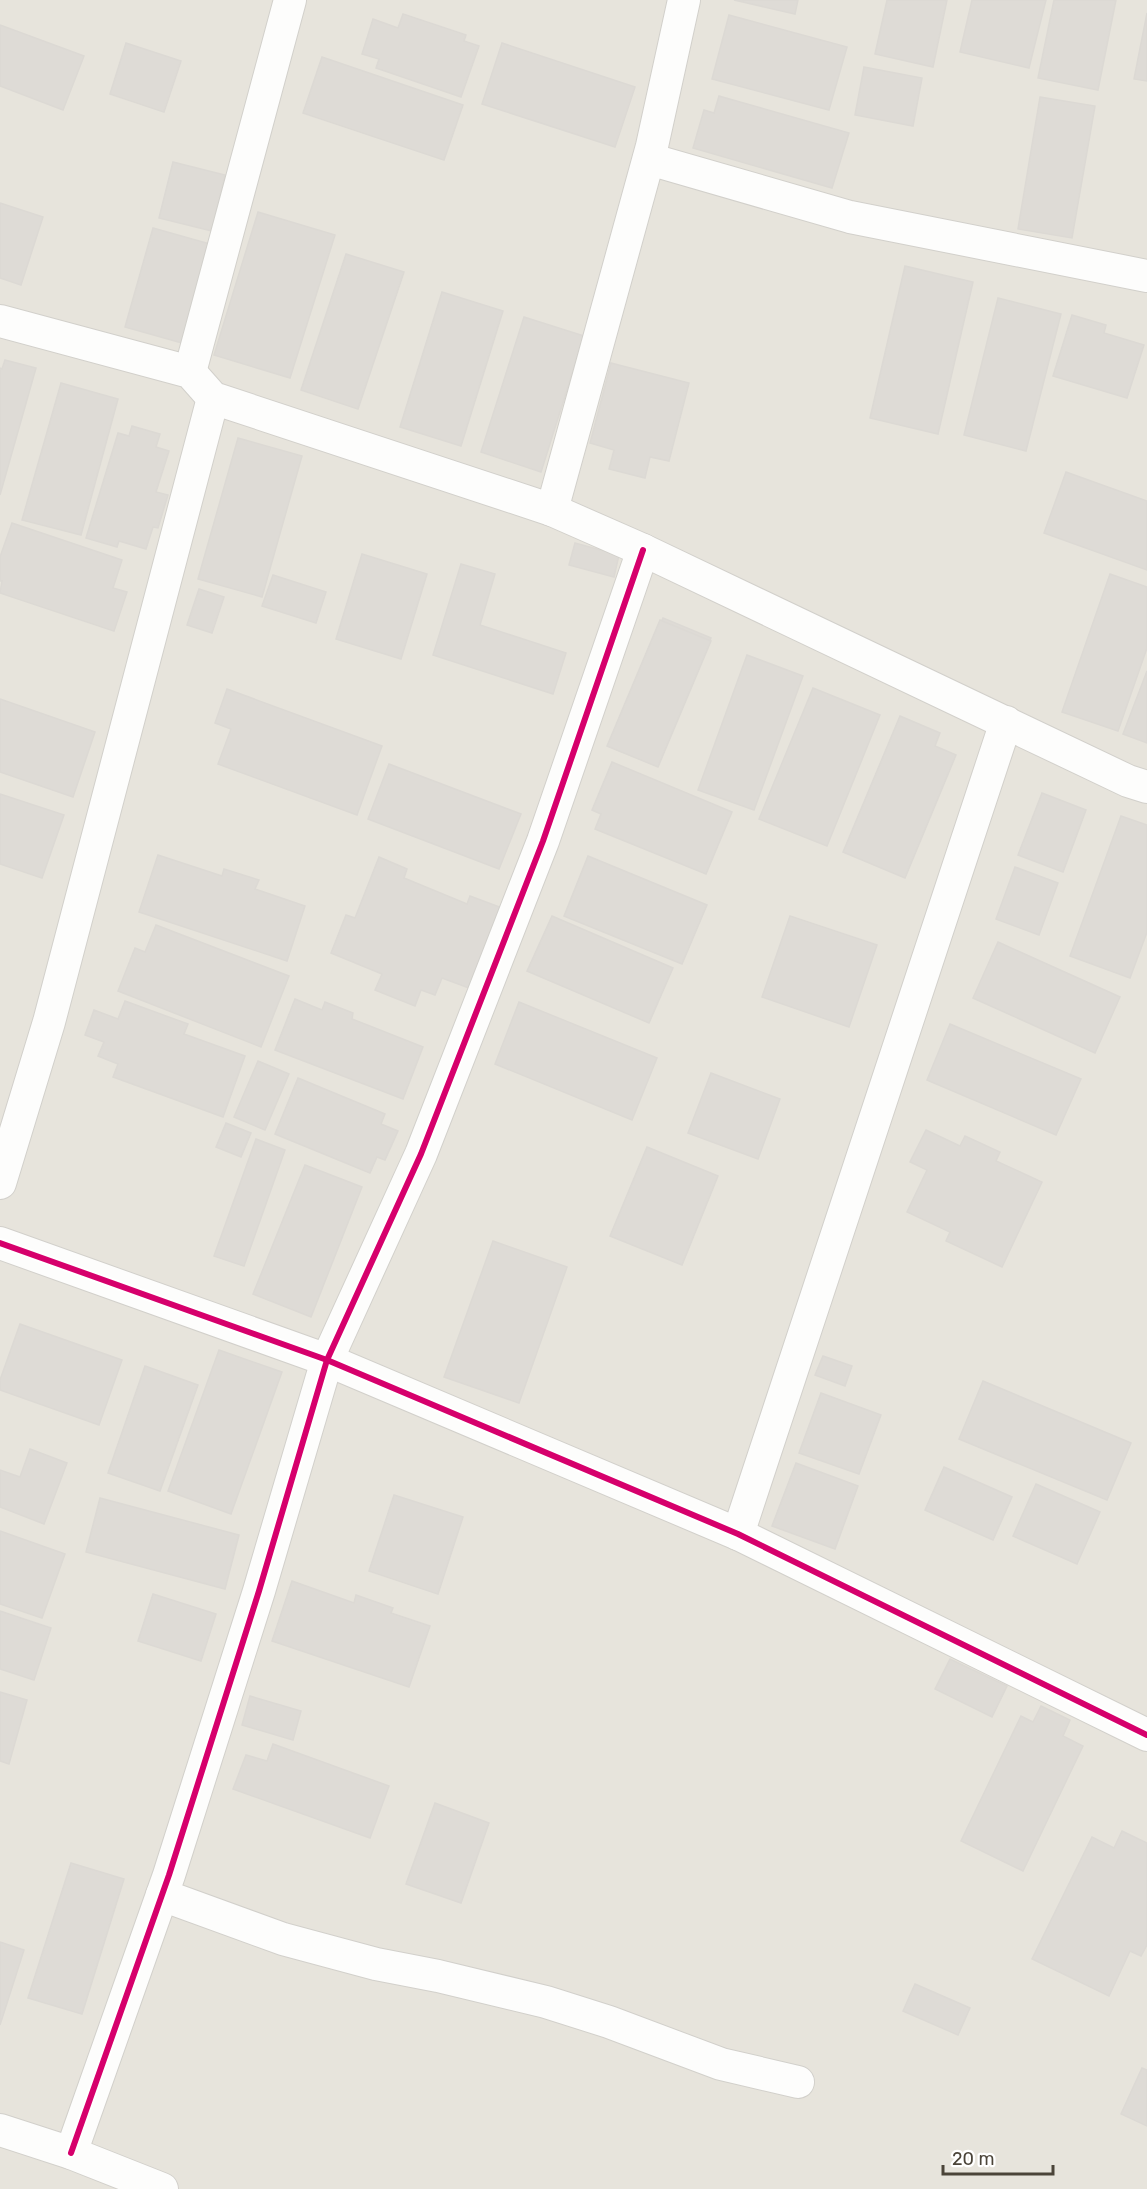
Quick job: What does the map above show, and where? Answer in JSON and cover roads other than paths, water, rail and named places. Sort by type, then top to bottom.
[{"type":"street","points":[[190,372],[290,0]]},
{"type":"street","points":[[552,510],[649,159],[684,0]]},
{"type":"street","points":[[649,159],[850,217],[1147,276]]},
{"type":"street","points":[[0,321],[190,372],[213,398],[552,510],[643,550],[1128,781],[1147,787]]},
{"type":"street","points":[[0,1183],[49,1022],[213,398]]},
{"type":"street","points":[[71,2153],[162,1895],[259,1591],[327,1360],[421,1154],[543,841],[643,550]]},
{"type":"street","points":[[738,1534],[1006,722]]},
{"type":"street","points":[[0,1243],[327,1360],[738,1534],[1147,1735]]},
{"type":"street","points":[[162,1895],[283,1940],[376,1964],[438,1976],[546,2002],[609,2022],[721,2064],[798,2082]]},
{"type":"street","points":[[0,2130],[71,2153],[162,2189]]}]
